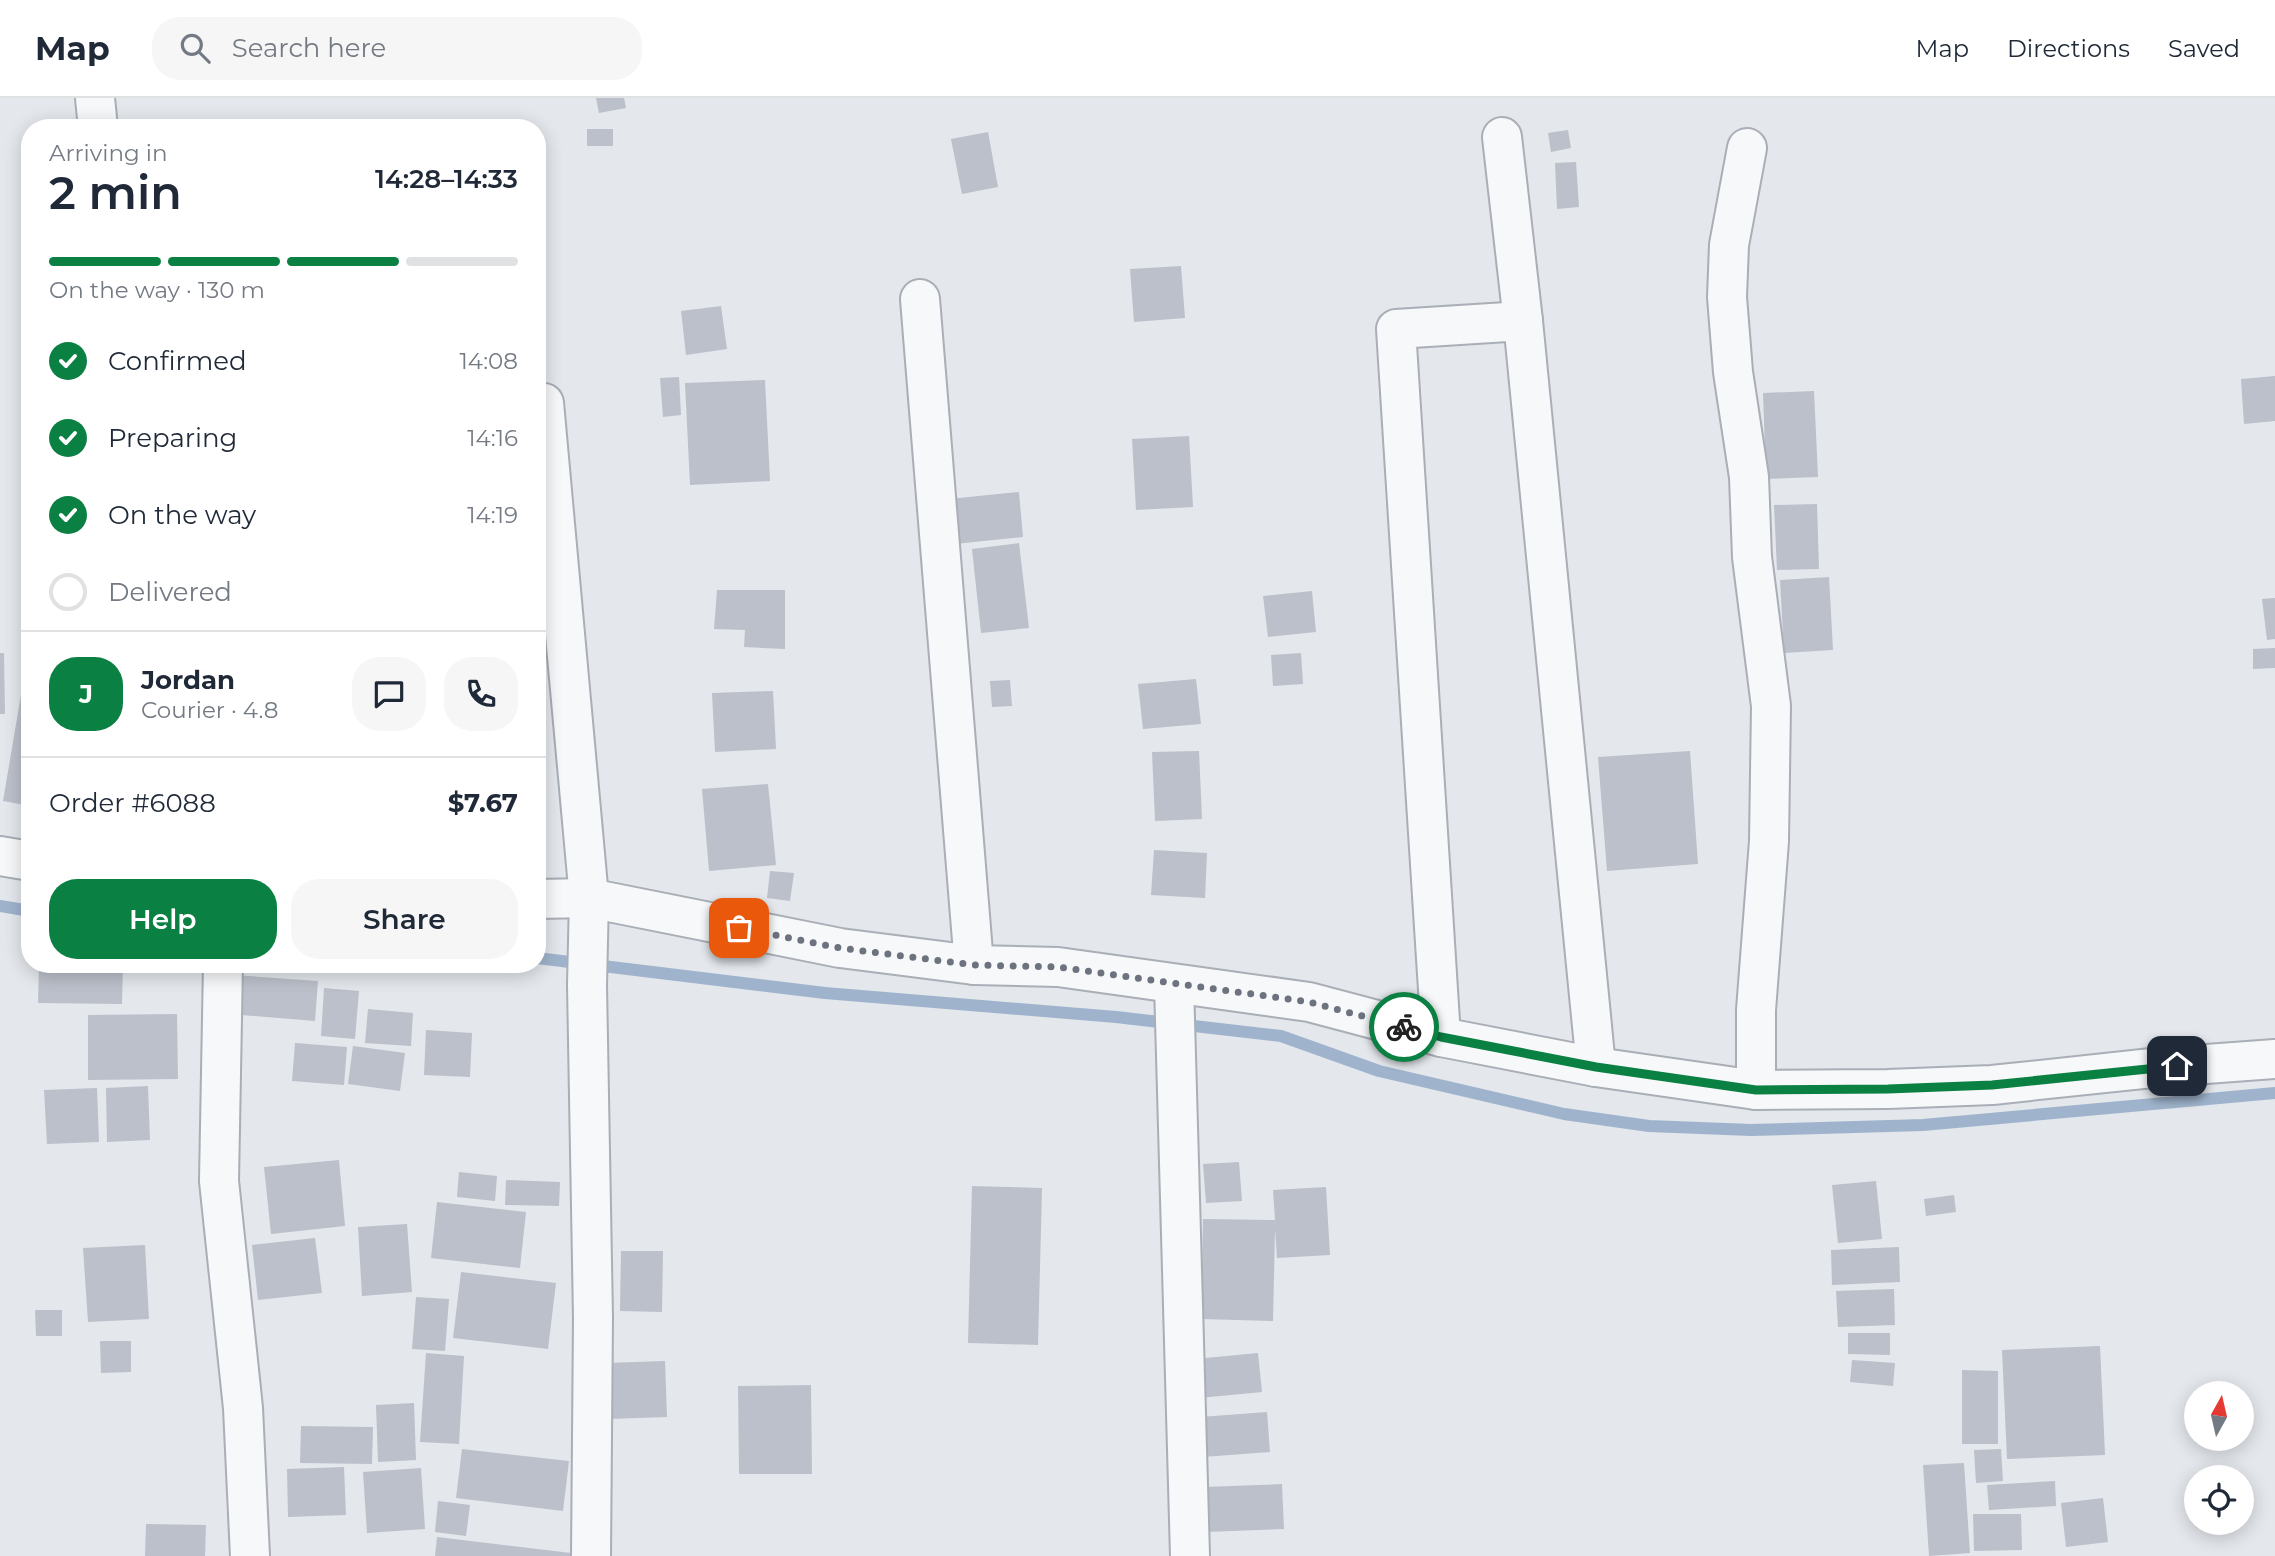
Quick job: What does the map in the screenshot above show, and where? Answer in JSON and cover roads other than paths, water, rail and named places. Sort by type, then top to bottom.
[{"type":"street","points":[[95,98],[97,119]]},
{"type":"street","points":[[1502,137],[1523,321],[1596,1067]]},
{"type":"street","points":[[1747,148],[1729,245],[1727,297],[1733,372],[1749,477],[1752,556],[1771,706],[1769,841],[1756,1010],[1756,1090]]},
{"type":"street","points":[[920,299],[974,965]]},
{"type":"street","points":[[1441,1037],[1396,330],[1523,321]]},
{"type":"street","points":[[546,426],[588,915],[593,1318],[591,1556]]},
{"type":"street","points":[[0,856],[21,860]]},
{"type":"street","points":[[546,902],[588,915],[840,948],[974,965],[1058,967],[1175,993],[1309,1002],[1441,1037],[1596,1067],[1756,1090],[1992,1085],[2152,1068],[2275,1059]]},
{"type":"street","points":[[223,973],[219,1181],[243,1408],[250,1556]]},
{"type":"street","points":[[1175,993],[1190,1556]]},
{"type":"waterway","points":[[0,906],[21,910]]},
{"type":"waterway","points":[[546,959],[825,993],[1116,1017],[1281,1036],[1379,1071],[1564,1114],[1649,1126],[1751,1130],[1923,1125],[2275,1093]]}]
